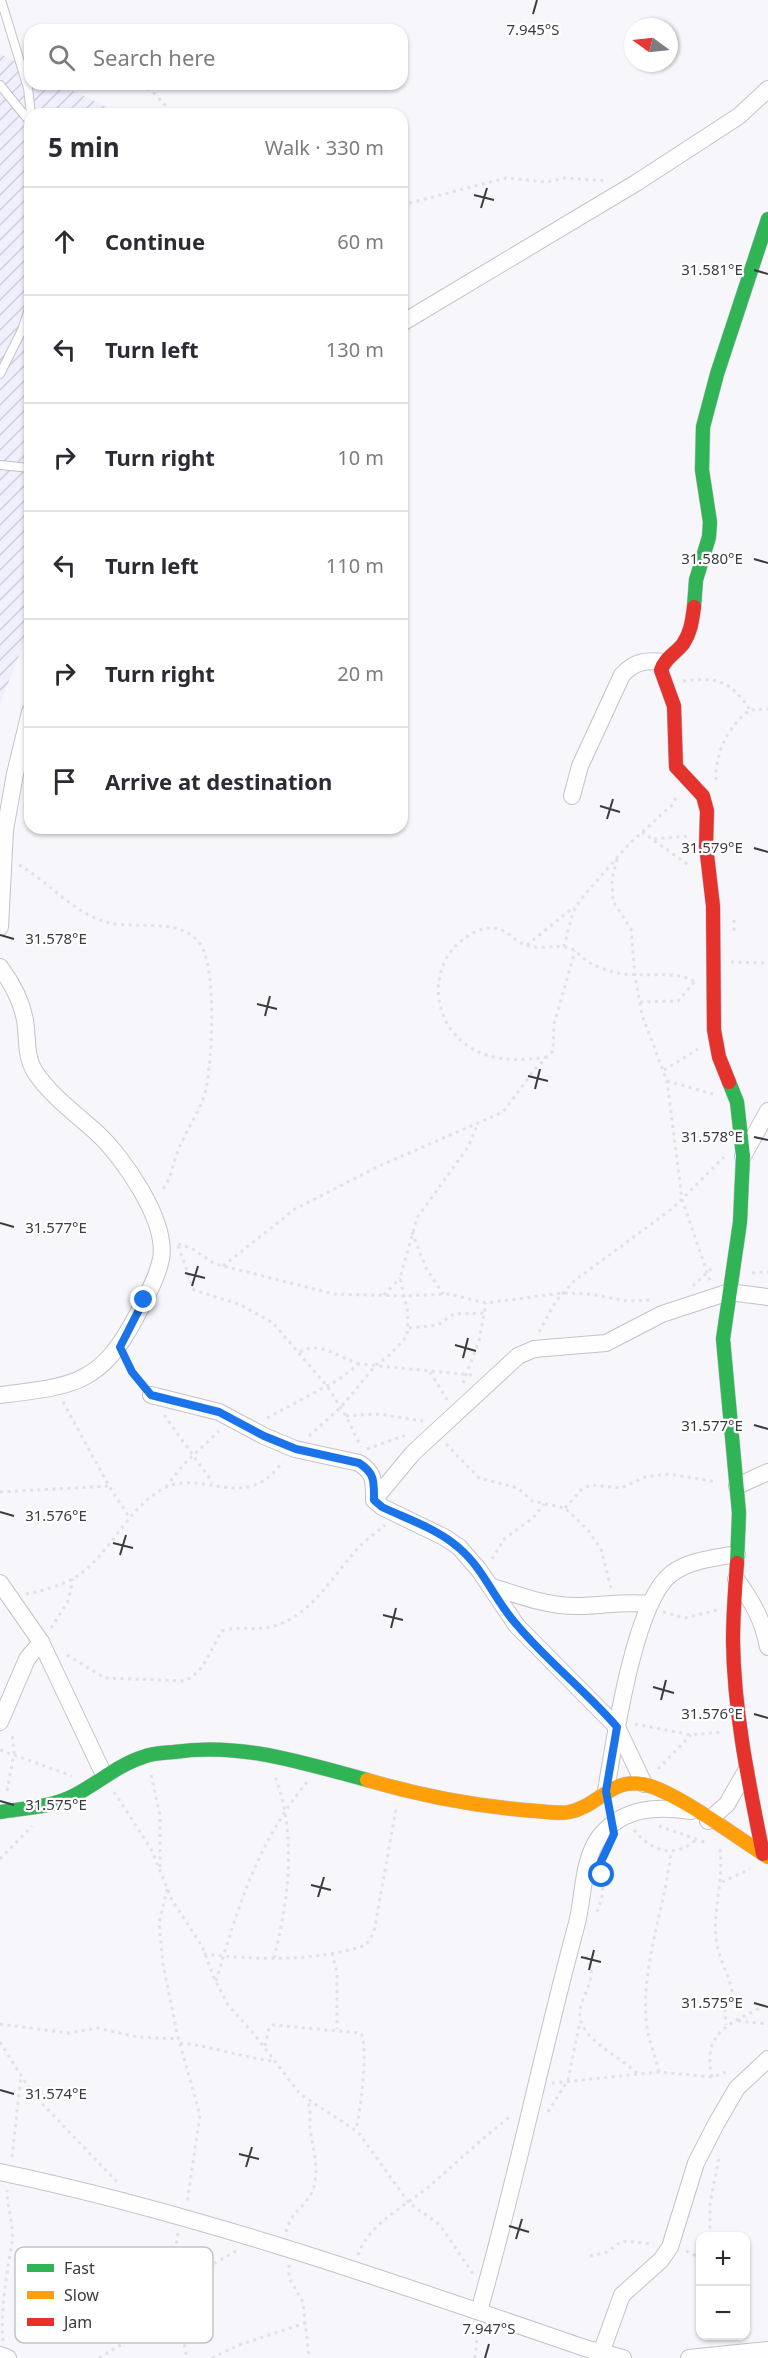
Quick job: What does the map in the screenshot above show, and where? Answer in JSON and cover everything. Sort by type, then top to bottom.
[{"type":"street","points":[[408,319],[636,183],[739,116],[768,89]]},
{"type":"street","points":[[765,1856],[746,1772],[734,1659],[737,1486],[723,1339],[722,1294],[740,1222],[742,1150],[737,1102],[719,1057],[715,1038],[713,906],[709,878],[707,811],[703,796],[676,767],[674,706],[661,670],[664,662],[682,645],[692,627],[696,580],[710,537],[702,470],[703,428],[717,374],[768,219]]},
{"type":"street","points":[[572,796],[580,766],[622,675],[631,665],[644,660],[664,662]]},
{"type":"street","points":[[0,927],[4,855],[15,774],[24,737]]},
{"type":"street","points":[[0,967],[18,996],[24,1018],[31,1065],[48,1088],[99,1135],[135,1181],[160,1233],[161,1260],[120,1347],[104,1365],[88,1377],[55,1387],[0,1395]]},
{"type":"street","points":[[742,1150],[768,1112]]},
{"type":"street","points":[[374,1500],[395,1472],[492,1377],[518,1356],[534,1349],[606,1343],[662,1314],[722,1294],[768,1297]]},
{"type":"street","points":[[151,1395],[219,1412],[296,1449],[359,1463],[373,1474],[374,1500]]},
{"type":"street","points":[[737,1486],[768,1472]]},
{"type":"street","points":[[374,1500],[398,1515],[452,1542],[479,1570],[517,1626],[618,1723],[643,1782]]},
{"type":"street","points":[[606,1791],[630,1662],[650,1604],[670,1574],[686,1565],[737,1554]]},
{"type":"street","points":[[736,1580],[757,1612],[768,1647]]},
{"type":"street","points":[[0,1583],[6,1597],[43,1640],[97,1780]]},
{"type":"street","points":[[490,1586],[558,1605],[577,1606],[614,1602],[650,1604]]},
{"type":"street","points":[[0,1722],[27,1659],[43,1640]]},
{"type":"street","points":[[2,1812],[50,1804],[75,1795],[97,1780],[144,1756],[201,1748],[267,1754],[399,1790],[465,1803],[567,1813],[592,1804],[606,1791],[623,1784],[643,1782],[672,1797],[765,1856]]},
{"type":"street","points":[[713,1824],[746,1772]]},
{"type":"street","points":[[479,2311],[520,2157],[555,2001],[583,1902],[587,1863],[600,1837],[626,1816],[645,1809],[663,1807],[692,1811]]},
{"type":"street","points":[[596,2354],[622,2295],[661,2260],[670,2247],[699,2155],[735,2091],[768,2059]]},
{"type":"street","points":[[3,2173],[86,2190],[139,2205],[479,2311],[596,2354],[622,2358]]},
{"type":"street","points":[[689,2358],[768,2350]]},
{"type":"street","points":[[0,2355],[7,2358]]},
{"type":"lane","points":[[1,0],[24,75]]},
{"type":"lane","points":[[0,16],[8,23]]},
{"type":"lane","points":[[0,85],[24,115]]},
{"type":"lane","points":[[28,90],[30,108]]},
{"type":"lane","points":[[0,374],[24,324]]},
{"type":"lane","points":[[0,465],[24,467]]},
{"type":"path","points":[[149,90],[168,108]]},
{"type":"path","points":[[408,203],[506,178],[547,182],[565,178],[636,183]]},
{"type":"path","points":[[665,684],[707,679],[722,682],[733,687],[750,710]]},
{"type":"path","points":[[526,945],[576,905],[642,832],[672,805],[683,776]]},
{"type":"path","points":[[652,839],[680,838],[706,827]]},
{"type":"path","points":[[642,832],[709,878]]},
{"type":"path","points":[[4,855],[38,876],[70,903],[90,915],[107,922],[166,927],[184,932],[198,941],[205,952],[211,985],[212,1016],[206,1088],[201,1105],[177,1152],[165,1188],[145,1198]]},
{"type":"path","points":[[617,859],[611,891],[617,908],[631,929],[640,1002],[648,1033],[667,1081],[682,1199],[722,1294]]},
{"type":"path","points":[[564,946],[576,905]]},
{"type":"path","points":[[548,1057],[509,1060],[468,1047],[448,1025],[438,996],[437,980],[445,957],[453,947],[477,930],[495,927],[526,945],[546,948],[564,946],[592,964],[635,976],[680,975],[695,981],[713,978],[732,962],[768,963]]},
{"type":"path","points":[[223,1266],[295,1209],[379,1166],[503,1112],[535,1069],[552,1052],[554,1024],[575,951]]},
{"type":"path","points":[[640,1002],[678,1001],[695,981]]},
{"type":"path","points":[[664,1070],[715,1038]]},
{"type":"path","points":[[667,1081],[737,1102]]},
{"type":"path","points":[[166,1487],[190,1482],[244,1488],[257,1485],[271,1475],[341,1407],[376,1365],[402,1344],[408,1328],[400,1278],[412,1232],[420,1210],[468,1147],[478,1124]]},
{"type":"path","points":[[534,1349],[540,1330],[562,1293],[586,1269],[625,1245],[682,1199],[717,1163],[742,1150]]},
{"type":"path","points":[[412,1232],[426,1268],[443,1294]]},
{"type":"path","points":[[413,1432],[362,1451],[341,1407],[300,1352],[266,1318],[233,1302],[194,1290],[177,1244],[191,1248],[205,1258],[223,1266],[334,1294],[404,1296],[443,1294],[486,1303],[562,1293],[590,1294],[627,1301],[657,1300],[683,1307]]},
{"type":"path","points":[[384,1295],[400,1278]]},
{"type":"path","points":[[467,1374],[479,1341],[486,1303]]},
{"type":"path","points":[[408,1328],[438,1324],[454,1314],[484,1313]]},
{"type":"path","points":[[120,1347],[132,1372],[214,1484]]},
{"type":"path","points":[[300,1352],[317,1348],[359,1364],[492,1377]]},
{"type":"path","points":[[6,1597],[73,1579],[91,1565],[129,1517],[147,1499],[166,1487],[193,1456],[225,1425],[246,1426],[280,1412],[327,1386],[359,1364]]},
{"type":"path","points":[[430,1372],[441,1393],[456,1408]]},
{"type":"path","points":[[55,1387],[109,1486],[129,1517]]},
{"type":"path","points":[[346,1416],[378,1414],[439,1429],[456,1457],[479,1478],[518,1488],[532,1501],[565,1508],[588,1530],[601,1549],[614,1602]]},
{"type":"path","points":[[565,1508],[582,1490],[591,1485],[621,1488],[645,1477],[680,1474],[737,1486]]},
{"type":"path","points":[[0,1492],[109,1486]]},
{"type":"path","points":[[479,1570],[492,1559],[504,1539],[533,1518],[544,1503]]},
{"type":"path","points":[[73,1579],[68,1601],[43,1640],[86,1669],[105,1678],[184,1681],[197,1673],[222,1631],[273,1627],[299,1611],[336,1578],[361,1545],[398,1515]]},
{"type":"path","points":[[650,1604],[679,1618],[734,1608]]},
{"type":"path","points":[[2,1812],[14,1754],[8,1701]]},
{"type":"path","points":[[618,1723],[691,1735],[715,1734],[742,1726]]},
{"type":"path","points":[[643,1782],[668,1762],[691,1735]]},
{"type":"path","points":[[0,1750],[97,1780],[142,1833],[228,2005],[265,2048],[272,2061],[308,2100],[356,2130],[409,2203],[440,2225],[485,2291]]},
{"type":"path","points":[[267,1754],[287,1812],[288,1882],[274,1958]]},
{"type":"path","points":[[144,1756],[158,1800],[160,1871]]},
{"type":"path","points":[[216,1982],[242,1895],[263,1845],[303,1787],[321,1768]]},
{"type":"path","points":[[204,1954],[274,1958],[332,1953],[366,1945],[374,1932],[399,1790]]},
{"type":"path","points":[[0,1859],[50,1804]]},
{"type":"path","points":[[626,1816],[638,1835],[651,1845],[671,1852],[680,1851],[697,1839]]},
{"type":"path","points":[[713,1824],[720,1848],[722,1882],[715,1924],[719,1953],[732,1992],[725,2011],[726,2025]]},
{"type":"path","points":[[656,1825],[726,1851]]},
{"type":"path","points":[[658,2072],[647,2032],[645,2015],[649,1975],[671,1852]]},
{"type":"path","points":[[722,1882],[745,1872],[765,1856]]},
{"type":"path","points":[[596,1915],[603,1894],[602,1875]]},
{"type":"path","points":[[167,1887],[159,1923],[159,1936],[180,2041],[200,2120],[177,2247]]},
{"type":"path","points":[[544,2120],[567,2080],[581,2019],[581,2003],[591,1969],[586,1949]]},
{"type":"path","points":[[332,1953],[337,1973],[337,2030]]},
{"type":"path","points":[[711,2077],[710,2045],[726,2025],[768,2003]]},
{"type":"path","points":[[581,2019],[590,2036],[639,2075]]},
{"type":"path","points":[[736,2021],[768,2024]]},
{"type":"path","points":[[0,2024],[68,2033],[98,2028],[137,2037],[211,2046],[235,2056],[272,2061]]},
{"type":"path","points":[[265,2048],[270,2026],[356,2031],[363,2036],[361,2103],[356,2130]]},
{"type":"path","points":[[0,2042],[32,2093],[139,2205]]},
{"type":"path","points":[[353,2271],[364,2243],[384,2220],[409,2203],[534,2093],[567,2080],[658,2072],[711,2077],[737,2069],[755,2072]]},
{"type":"path","points":[[7,2358],[0,2329],[6,2268],[12,2241],[3,2173],[16,2132],[21,2076]]},
{"type":"path","points":[[308,2100],[311,2112],[310,2130],[315,2147],[312,2190],[290,2217],[287,2250],[289,2277],[301,2295],[309,2358]]},
{"type":"path","points":[[710,2232],[710,2203],[720,2152]]},
{"type":"path","points":[[213,2264],[255,2240]]},
{"type":"path","points":[[590,2256],[607,2252],[622,2241],[670,2247]]},
{"type":"path","points":[[475,2358],[479,2311]]},
{"type":"path","points":[[212,2358],[239,2345],[306,2323]]},
{"type":"path","points":[[99,2358],[124,2343]]},
{"type":"path","points":[[184,2343],[187,2358]]},
{"type":"shaded area","points":[[0,54],[24,66],[24,90],[71,90],[109,108],[24,108],[24,642],[0,704]]},
{"type":"traffic: fast","points":[[694,607],[696,580],[709,537],[710,522],[702,470],[703,427],[717,374],[768,219]]},
{"type":"traffic: fast","points":[[729,1082],[737,1102],[743,1156],[740,1222],[723,1339],[739,1513],[737,1563]]},
{"type":"traffic: fast","points":[[0,1812],[58,1802],[84,1790],[134,1760],[158,1753],[199,1750],[248,1752],[367,1780]]},
{"type":"traffic: slow","points":[[367,1780],[451,1800],[557,1813],[579,1809],[621,1785],[642,1784],[671,1795],[768,1857]]},
{"type":"traffic: jam","points":[[694,607],[686,640],[665,662],[661,670],[674,706],[676,767],[703,796],[707,811],[706,846],[713,906],[714,1030],[719,1057],[729,1082]]},
{"type":"traffic: jam","points":[[737,1563],[733,1641],[736,1695],[743,1748],[763,1854]]},
{"type":"route","points":[[144,1300],[120,1347],[143,1388],[160,1399],[219,1412],[264,1436],[296,1449],[359,1463],[369,1469],[373,1474],[374,1500],[382,1507],[444,1537],[459,1547],[479,1570],[517,1626],[617,1727],[606,1791],[614,1824],[614,1834],[611,1847],[600,1864],[602,1875]]}]
